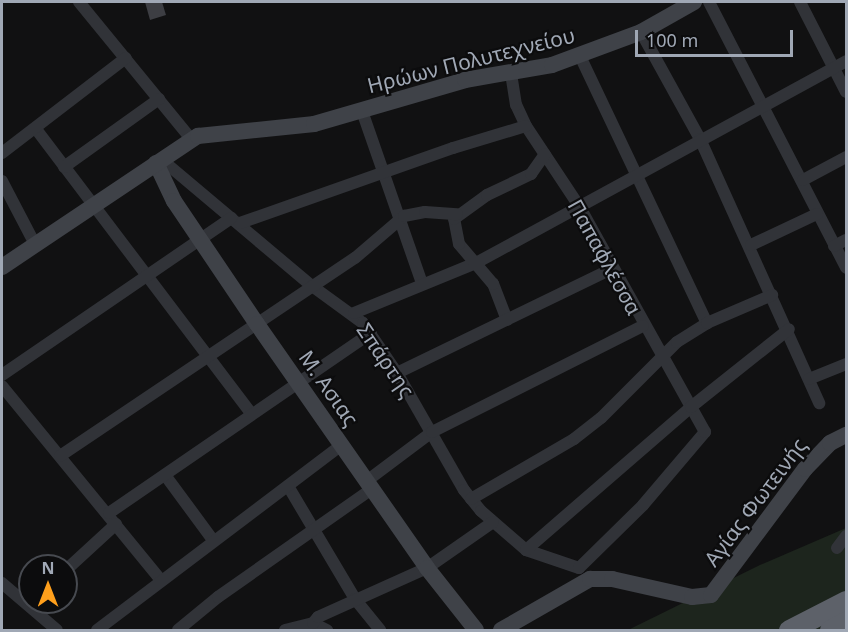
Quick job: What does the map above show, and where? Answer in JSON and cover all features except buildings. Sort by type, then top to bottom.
[{"type":"highway","points":[[789,630],[846,601]]},
{"type":"highway","points":[[830,630],[846,622]]},
{"type":"street","points":[[79,2],[191,139]]},
{"type":"street","name":"Ηρώων Πολυτεχνείου","points":[[2,267],[191,139],[205,133],[314,124],[487,75],[511,74],[580,56],[641,32],[694,2]]},
{"type":"street","points":[[709,2],[766,105],[817,214],[846,268]]},
{"type":"street","points":[[800,2],[846,92]]},
{"type":"street","points":[[641,32],[700,139],[751,245],[819,403]]},
{"type":"street","points":[[580,56],[707,323]]},
{"type":"street","points":[[2,153],[126,58]]},
{"type":"street","points":[[354,314],[422,283],[476,263],[637,172],[846,61]]},
{"type":"street","name":"Παπαφλέσσα","points":[[511,74],[516,105],[526,126],[579,206],[643,326],[704,426],[702,437],[588,564]]},
{"type":"street","points":[[64,167],[159,99]]},
{"type":"street","points":[[362,111],[422,283]]},
{"type":"street","points":[[2,375],[235,221],[526,126]]},
{"type":"street","points":[[36,129],[92,206],[251,413]]},
{"type":"street","points":[[60,456],[257,324],[413,213],[457,214],[487,195],[520,182],[531,174],[545,154]]},
{"type":"street","points":[[803,180],[846,157]]},
{"type":"street","name":"Σπάρτης","points":[[159,161],[312,286],[354,314],[371,333],[397,373],[471,499],[493,522],[526,549],[573,568],[588,564]]},
{"type":"street","name":"Μ. Ασιας","points":[[159,161],[201,242],[427,568],[476,630]]},
{"type":"street","points":[[2,181],[35,244]]},
{"type":"street","points":[[457,214],[453,226],[459,244],[493,284],[507,320]]},
{"type":"street","points":[[751,245],[817,214]]},
{"type":"street","points":[[834,246],[846,240]]},
{"type":"street","points":[[397,373],[611,269]]},
{"type":"street","points":[[471,499],[574,439],[601,418],[661,356],[707,323],[772,295]]},
{"type":"street","points":[[178,630],[218,597],[313,531],[432,432],[643,326]]},
{"type":"street","points":[[526,549],[691,407],[789,329]]},
{"type":"street","points":[[78,556],[112,518],[165,475],[251,413],[371,333]]},
{"type":"street","points":[[809,379],[846,364]]},
{"type":"street","points":[[2,386],[161,580]]},
{"type":"street","name":"Αγίας Φωτεινής","points":[[501,630],[590,579],[612,579],[692,597],[711,595],[805,469],[830,443],[846,435]]},
{"type":"street","points":[[97,630],[213,540],[342,445]]},
{"type":"street","points":[[165,475],[213,540]]},
{"type":"street","points":[[288,486],[356,600],[380,630]]},
{"type":"street","points":[[285,630],[313,623],[318,617],[427,568],[493,522]]},
{"type":"street","points":[[837,548],[846,536]]},
{"type":"street","points":[[2,583],[18,595]]},
{"type":"street","points":[[40,614],[57,630]]},
{"type":"street","points":[[313,623],[327,630]]},
{"type":"shaded area","points":[[846,528],[846,630],[628,630],[760,565]]}]
